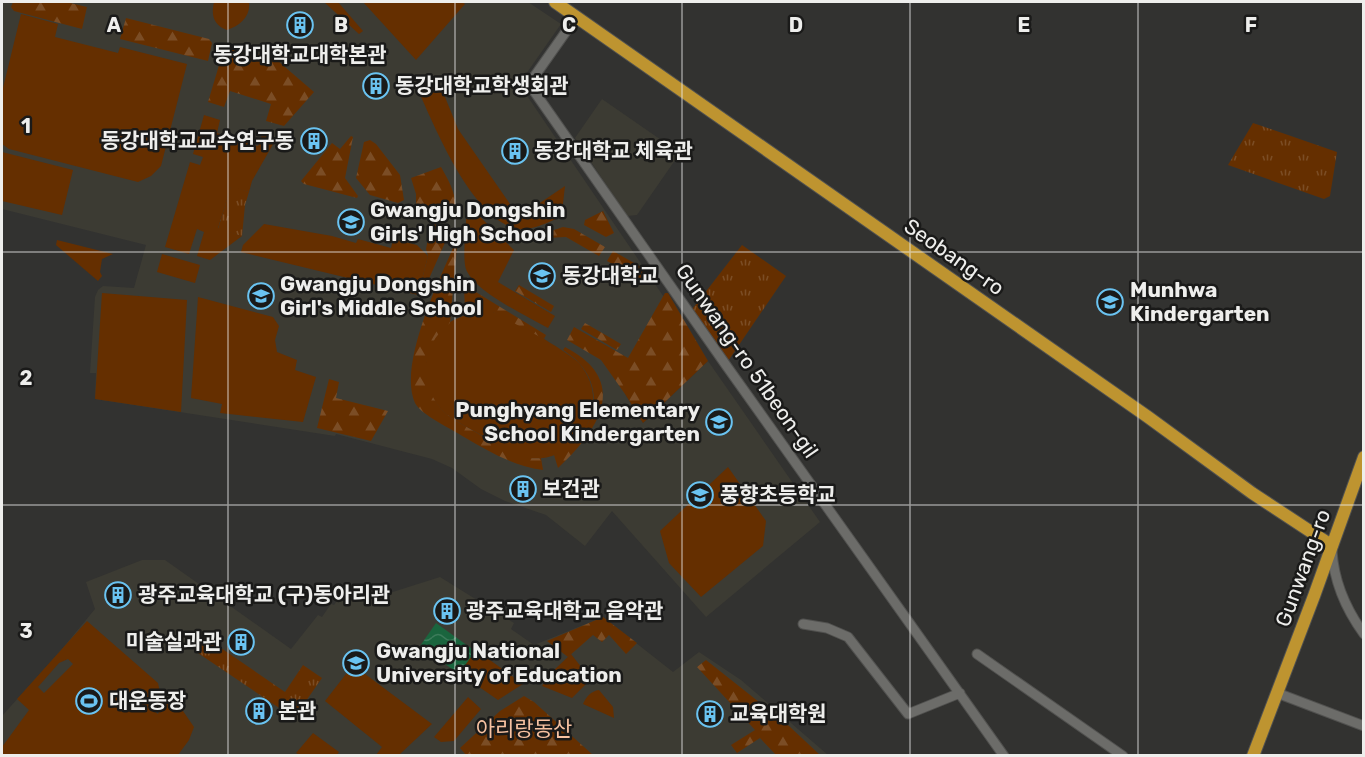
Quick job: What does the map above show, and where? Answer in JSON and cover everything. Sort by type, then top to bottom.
[{"type":"main road","name":"Seobang-ro","points":[[555,2],[1128,403],[1252,493],[1331,545]]},
{"type":"main road","name":"Gunwang-ro","points":[[1253,756],[1364,457]]},
{"type":"street","name":"Gunwang-ro 51beon-gil","points":[[577,16],[529,84],[1004,756]]},
{"type":"street","points":[[1331,545],[1336,581],[1350,615],[1364,634]]},
{"type":"street","points":[[803,624],[827,628],[848,637],[908,714],[960,693]]},
{"type":"street","points":[[977,654],[1123,756]]},
{"type":"street","points":[[1277,693],[1364,726]]},
{"type":"shaded area","points":[[2,2],[528,2],[561,24],[519,84],[672,309],[625,394],[643,423],[708,361],[820,522],[706,617],[612,511],[585,546],[546,515],[505,501],[481,489],[452,468],[432,459],[336,434],[335,436],[95,399],[96,373],[90,373],[95,297],[103,286],[134,288],[146,245],[2,209]]},
{"type":"shaded area","points":[[602,99],[680,153],[637,215],[627,216],[575,138]]},
{"type":"shaded area","name":"Gwangju National University of Education","points":[[142,560],[165,560],[291,649],[318,615],[322,617],[331,604],[334,605],[339,598],[377,597],[440,577],[514,623],[511,629],[534,645],[603,617],[673,672],[699,652],[741,680],[828,755],[2,756],[2,716],[95,609],[86,582]]},
{"type":"green space","points":[[13,2],[66,2],[87,7],[82,29],[14,11],[11,7]]},
{"type":"green space","points":[[214,2],[249,2],[248,12],[240,23],[227,30],[214,19]]},
{"type":"green space","points":[[324,2],[338,2],[363,31],[359,34]]},
{"type":"green space","points":[[363,2],[462,2],[465,4],[416,60]]},
{"type":"green space","points":[[21,14],[58,24],[55,37],[118,53],[120,47],[187,64],[161,166],[151,176],[138,182],[9,149],[2,144],[2,92]]},
{"type":"green space","points":[[126,18],[209,39],[212,43],[208,61],[120,39]]},
{"type":"green space","points":[[233,45],[278,61],[314,92],[284,126],[266,121],[271,104],[230,91],[224,107],[208,102],[223,52]]},
{"type":"green space","points":[[427,75],[445,97],[458,129],[519,217],[565,186],[562,212],[559,218],[534,227],[519,229],[502,222],[485,209],[470,190],[443,145],[415,83]]},
{"type":"green space","points":[[204,115],[220,120],[217,133],[258,146],[262,134],[276,139],[252,181],[249,192],[231,187],[218,228],[242,236],[210,260],[197,256],[204,232],[197,229],[189,254],[165,247],[190,162],[200,165],[203,157],[193,154]]},
{"type":"green space","points":[[1253,123],[1337,152],[1330,196],[1324,199],[1228,165]]},
{"type":"green space","points":[[351,136],[353,137],[345,178],[358,196],[357,198],[304,184],[301,181],[332,143],[340,149]]},
{"type":"green space","points":[[370,140],[376,144],[400,175],[404,200],[398,203],[370,195],[356,178],[364,142]]},
{"type":"green space","points":[[2,152],[73,170],[62,215],[2,201]]},
{"type":"green space","points":[[441,167],[454,197],[454,217],[416,206],[416,194],[411,178]]},
{"type":"green space","points":[[231,186],[249,192],[245,205],[242,236],[218,229]]},
{"type":"green space","points":[[474,211],[514,250],[498,282],[555,316],[548,328],[500,301],[476,283],[469,274],[464,259],[466,219],[470,212]]},
{"type":"green space","points":[[603,211],[614,233],[606,237],[584,225],[585,220]]},
{"type":"green space","points":[[431,223],[451,229],[428,281],[418,295],[428,256],[426,249]]},
{"type":"green space","points":[[264,224],[332,236],[356,243],[358,239],[391,248],[393,239],[417,245],[428,256],[418,295],[241,252],[243,245]]},
{"type":"green space","points":[[563,227],[574,229],[605,247],[599,256],[566,237],[547,238],[545,233]]},
{"type":"green space","points":[[57,240],[113,254],[102,259],[100,272],[102,276],[98,281],[56,245]]},
{"type":"green space","points":[[742,245],[786,276],[726,364],[690,312]]},
{"type":"green space","points":[[454,246],[457,246],[450,323],[440,332],[428,353],[426,365],[429,389],[435,401],[452,418],[510,452],[525,457],[541,458],[543,470],[512,462],[493,453],[430,417],[415,403],[411,387],[416,347],[430,302]]},
{"type":"green space","points":[[613,251],[643,268],[650,281],[649,284],[607,261]]},
{"type":"green space","points":[[162,254],[200,265],[195,283],[157,272]]},
{"type":"green space","points":[[519,285],[554,306],[551,312],[515,291]]},
{"type":"green space","points":[[466,286],[546,335],[544,339],[493,312],[470,313],[465,309],[464,288]]},
{"type":"green space","points":[[102,293],[187,300],[181,412],[95,399]]},
{"type":"green space","points":[[665,293],[668,293],[708,361],[643,423],[601,360],[567,340],[574,327],[628,358]]},
{"type":"green space","points":[[198,297],[273,317],[279,326],[275,340],[277,352],[297,360],[295,370],[316,377],[303,422],[220,413],[222,404],[191,398]]},
{"type":"green space","points":[[475,312],[491,312],[500,315],[552,344],[579,363],[592,388],[593,401],[586,426],[569,447],[557,454],[541,458],[517,456],[442,411],[434,400],[426,372],[431,344],[446,325]]},
{"type":"green space","points":[[585,323],[621,344],[617,350],[581,329]]},
{"type":"green space","points":[[565,347],[585,360],[598,375],[603,390],[602,406],[596,422],[586,438],[558,468],[554,455],[578,438],[592,414],[594,401],[593,388],[587,374],[576,360],[563,350]]},
{"type":"green space","points":[[329,379],[339,382],[336,398],[388,411],[371,441],[317,428]]},
{"type":"green space","points":[[728,467],[766,521],[763,546],[701,597],[669,563],[660,531]]},
{"type":"green space","points":[[603,617],[637,643],[626,654],[609,635],[602,642],[593,635],[568,657],[547,641]]},
{"type":"green space","name":"대운동장","points":[[87,621],[158,683],[160,692],[150,708],[158,714],[160,709],[171,700],[183,711],[194,727],[189,740],[178,755],[2,755],[2,747],[29,710],[17,699]],"holes":[[[68,659],[73,664],[44,693],[38,687],[59,663]]]},
{"type":"green space","points":[[205,637],[285,692],[303,665],[322,678],[294,718],[195,651]]},
{"type":"green space","points":[[476,650],[523,684],[498,700],[459,673]]},
{"type":"green space","points":[[571,654],[589,677],[586,684],[572,698],[542,686],[552,672]]},
{"type":"green space","points":[[706,660],[789,726],[820,755],[776,755],[760,738],[737,753],[731,745],[755,730],[697,667]]},
{"type":"green space","points":[[353,665],[432,724],[399,755],[376,755],[382,747],[325,701]]},
{"type":"green space","points":[[599,690],[613,707],[614,718],[583,704],[589,695]]},
{"type":"green space","name":"아리랑동산","points":[[524,696],[534,702],[593,755],[466,755],[460,748],[500,711]]},
{"type":"green space","points":[[468,697],[481,709],[454,741],[441,742],[434,737]]},
{"type":"green space","points":[[313,733],[339,752],[337,755],[300,755],[296,753]]},
{"type":"water","points":[[436,623],[475,651],[459,674],[420,646]]},
{"type":"place","name":"동강대학교대학본관","points":[[300,25]]},
{"type":"place","name":"동강대학교학생회관","points":[[376,86]]},
{"type":"place","name":"동강대학교교수연구동","points":[[314,141]]},
{"type":"place","name":"동강대학교 체육관","points":[[515,151]]},
{"type":"place","name":"Gwangju Dongshin Girls' High School","points":[[351,222]]},
{"type":"place","name":"동강대학교","points":[[542,276]]},
{"type":"place","name":"Gwangju Dongshin Girl's Middle School","points":[[261,296]]},
{"type":"place","name":"Munhwa Kindergarten","points":[[1110,302]]},
{"type":"place","name":"Punghyang Elementary School Kindergarten","points":[[719,422]]},
{"type":"place","name":"보건관","points":[[523,489]]},
{"type":"place","name":"풍향초등학교","points":[[700,495]]},
{"type":"place","name":"광주교육대학교 (구)동아리관","points":[[118,595]]},
{"type":"place","name":"광주교육대학교 음악관","points":[[447,611]]},
{"type":"place","name":"미술실과관","points":[[241,642]]},
{"type":"place","name":"Gwangju National University of Education","points":[[356,663]]},
{"type":"place","name":"대운동장","points":[[89,701]]},
{"type":"place","name":"본관","points":[[259,711]]},
{"type":"place","name":"교육대학원","points":[[710,714]]}]
